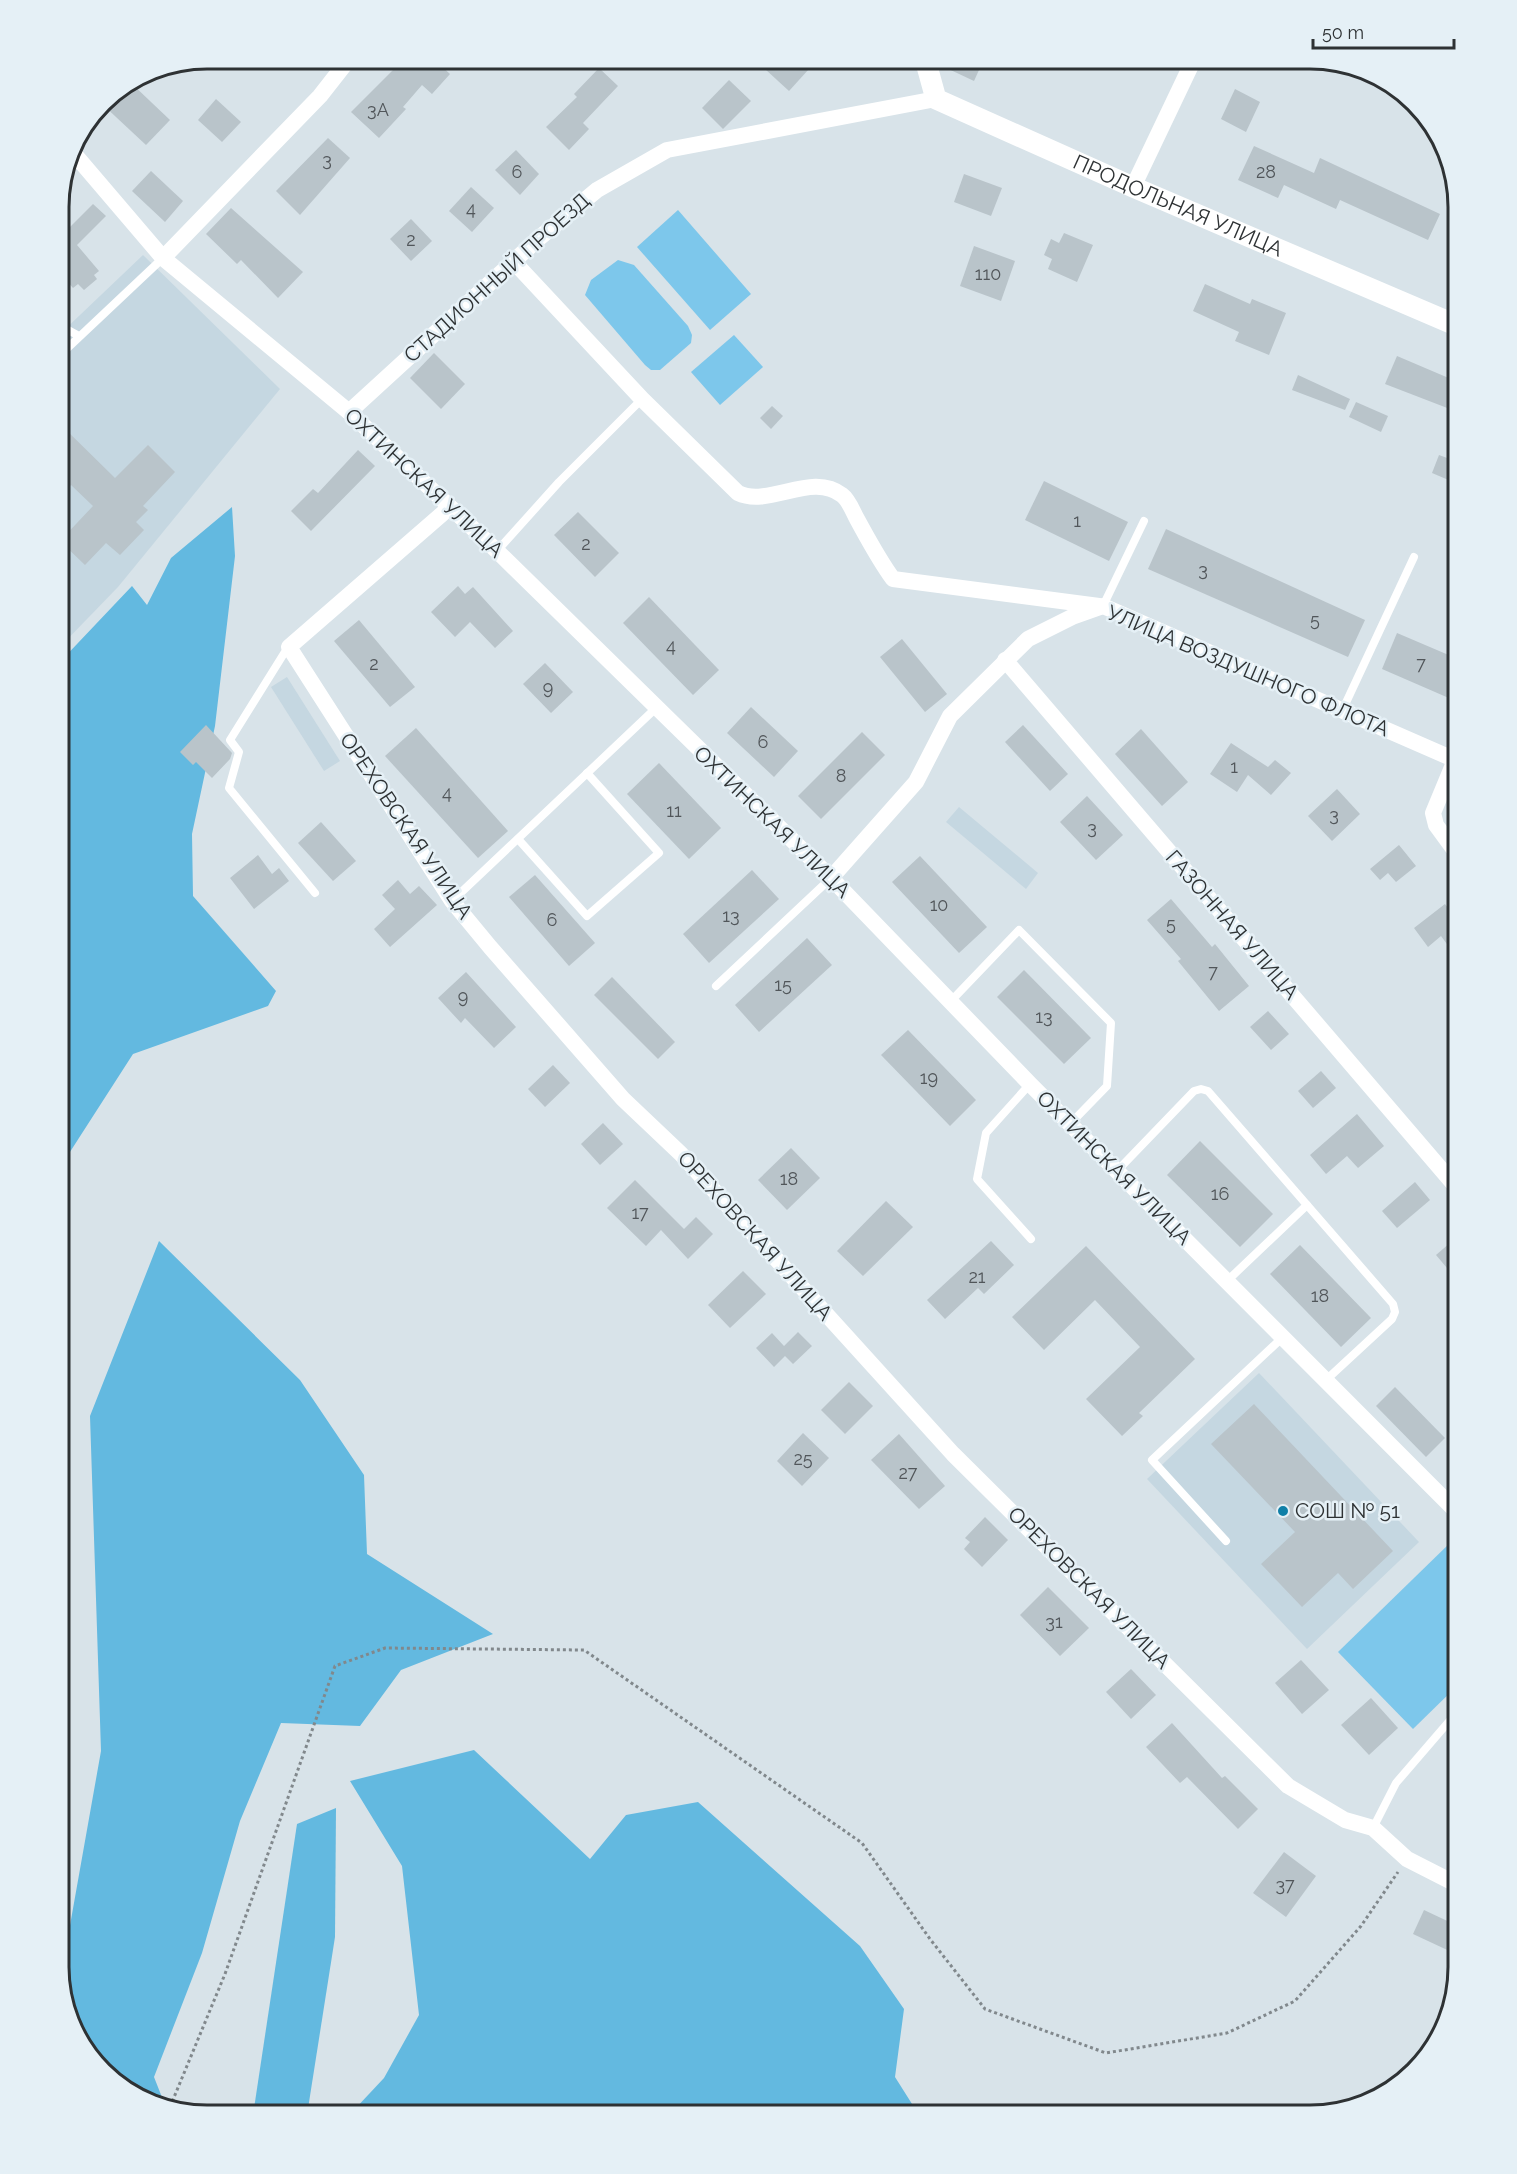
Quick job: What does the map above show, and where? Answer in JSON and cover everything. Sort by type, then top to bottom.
[{"type":"street","points":[[163,258],[320,96],[341,69]]},
{"type":"street","points":[[928,69],[936,99]]},
{"type":"street","points":[[1133,187],[1189,69]]},
{"type":"street","name":"ПРОДОЛЬНАЯ УЛИЦА","points":[[936,99],[1133,187],[1448,322]]},
{"type":"street","name":"СТАДИОННЫЙ ПРОЕЗД","points":[[349,412],[513,261],[597,190],[667,150],[936,99]]},
{"type":"street","name":"ОХТИНСКАЯ УЛИЦА","points":[[78,158],[163,258],[349,412],[496,551],[831,878],[1030,1084],[1448,1503]]},
{"type":"street","points":[[513,261],[642,399],[738,493],[748,498],[809,488],[829,488],[844,496],[882,565],[894,579],[1103,606]]},
{"type":"street","points":[[289,646],[449,508]]},
{"type":"street","name":"УЛИЦА ВОЗДУШНОГО ФЛОТА","points":[[831,878],[916,782],[950,716],[1005,660],[1028,639],[1072,617],[1103,606],[1448,756]]},
{"type":"street","name":"ОРЕХОВСКАЯ УЛИЦА","points":[[289,646],[452,901],[623,1099],[681,1154],[953,1454],[1288,1786],[1346,1820],[1373,1828],[1407,1859],[1448,1880]]},
{"type":"street","name":"ГАЗОННАЯ УЛИЦА","points":[[1005,660],[1448,1177]]},
{"type":"street","points":[[1448,780],[1433,813],[1436,825],[1448,841]]},
{"type":"lane","points":[[69,346],[163,258]]},
{"type":"lane","points":[[69,330],[79,336]]},
{"type":"lane","points":[[496,551],[559,482],[642,399]]},
{"type":"lane","points":[[1103,606],[1144,521]]},
{"type":"lane","points":[[1343,709],[1414,557]]},
{"type":"lane","points":[[289,646],[230,740],[239,752],[229,788],[315,893]]},
{"type":"lane","points":[[452,901],[656,708]]},
{"type":"lane","points":[[518,839],[587,916],[659,853],[587,773]]},
{"type":"lane","points":[[716,986],[831,878]]},
{"type":"lane","points":[[951,1001],[1019,930],[1111,1023],[1107,1086],[1070,1124]]},
{"type":"lane","points":[[1030,1084],[986,1133],[977,1179],[1031,1239]]},
{"type":"lane","points":[[1117,1171],[1194,1091],[1201,1089],[1208,1091],[1394,1304],[1395,1312],[1392,1319],[1326,1380]]},
{"type":"lane","points":[[1227,1281],[1307,1205]]},
{"type":"lane","points":[[1226,1541],[1152,1460],[1283,1337]]},
{"type":"lane","points":[[1373,1828],[1396,1783],[1448,1723]]},
{"type":"path","points":[[173,2100],[225,1974],[335,1666],[385,1648],[585,1650],[862,1843],[930,1939],[985,2009],[1106,2053],[1227,2032],[1295,2001],[1361,1926],[1407,1859]]},
{"type":"shaded area","points":[[678,210],[751,294],[710,330],[637,247]]},
{"type":"shaded area","points":[[143,255],[280,389],[118,587],[69,638],[69,325]]},
{"type":"shaded area","points":[[618,260],[634,265],[688,326],[692,335],[691,343],[660,370],[651,370],[645,365],[585,295],[591,280]]},
{"type":"shaded area","points":[[734,335],[763,367],[720,405],[691,372]]},
{"type":"shaded area","points":[[232,507],[235,556],[215,726],[192,834],[193,896],[276,991],[268,1006],[133,1054],[69,1153],[69,652],[132,586],[147,605],[171,558]]},
{"type":"shaded area","points":[[287,677],[340,761],[324,771],[271,687]]},
{"type":"shaded area","points":[[959,807],[1038,873],[1026,889],[946,822]]},
{"type":"shaded area","points":[[159,1241],[300,1380],[364,1475],[367,1554],[493,1634],[401,1670],[360,1726],[281,1723],[240,1821],[202,1953],[154,2077],[162,2098],[138,2087],[123,2077],[97,2051],[79,2020],[70,1985],[69,1931],[101,1751],[90,1416]]},
{"type":"shaded area","name":"СОШ № 51","points":[[1259,1373],[1419,1542],[1307,1649],[1147,1479]]},
{"type":"shaded area","points":[[1448,1545],[1448,1695],[1413,1729],[1338,1652]]},
{"type":"shaded area","points":[[474,1750],[590,1859],[626,1815],[698,1802],[860,1946],[904,2009],[895,2077],[913,2105],[359,2105],[384,2078],[419,2015],[402,1866],[350,1781]]},
{"type":"shaded area","points":[[336,1808],[335,1937],[309,2105],[255,2105],[297,1824]]},
{"type":"building","points":[[394,69],[445,69],[450,74],[432,94],[422,85],[403,107],[406,109],[379,138],[351,112]]},
{"type":"building","points":[[598,69],[618,86],[583,123],[589,129],[569,150],[546,127],[577,97],[574,94]]},
{"type":"building","points":[[765,69],[809,69],[789,91]]},
{"type":"building","points":[[948,69],[979,69],[974,81]]},
{"type":"building","points":[[729,80],[751,101],[723,129],[702,108]]},
{"type":"building","points":[[136,88],[170,120],[146,145],[109,110]]},
{"type":"building","points":[[1235,89],[1260,102],[1246,132],[1221,119]]},
{"type":"building","points":[[216,99],[241,122],[222,142],[198,120]]},
{"type":"building","points":[[328,138],[350,158],[300,215],[276,191]]},
{"type":"building","points":[[1254,146],[1314,173],[1320,158],[1440,214],[1428,240],[1340,200],[1336,209],[1284,185],[1278,198],[1238,180]]},
{"type":"building","points":[[516,150],[539,174],[520,195],[495,170]]},
{"type":"building","points":[[151,171],[183,201],[165,222],[132,191]]},
{"type":"building","points":[[964,174],[1002,188],[991,216],[954,202]]},
{"type":"building","points":[[471,187],[494,208],[472,232],[449,211]]},
{"type":"building","points":[[93,204],[106,216],[77,245],[99,271],[94,275],[97,279],[84,290],[78,284],[73,288],[69,283],[69,228]]},
{"type":"building","points":[[231,208],[303,272],[278,298],[241,260],[237,264],[206,234]]},
{"type":"building","points":[[411,219],[432,241],[411,261],[390,239]]},
{"type":"building","points":[[1064,233],[1093,245],[1077,282],[1048,269],[1052,259],[1044,255],[1051,239],[1059,243]]},
{"type":"building","points":[[974,246],[1015,261],[1001,301],[960,286]]},
{"type":"building","points":[[1205,284],[1250,304],[1252,299],[1286,313],[1269,355],[1235,341],[1239,332],[1193,311]]},
{"type":"building","points":[[434,353],[465,384],[441,409],[410,378]]},
{"type":"building","points":[[1397,356],[1448,378],[1448,408],[1385,384]]},
{"type":"building","points":[[1298,375],[1350,399],[1345,410],[1292,390]]},
{"type":"building","points":[[1356,402],[1388,416],[1381,432],[1349,417]]},
{"type":"building","points":[[772,406],[783,416],[771,429],[760,418]]},
{"type":"building","points":[[69,433],[115,478],[148,445],[175,472],[143,506],[148,510],[136,522],[144,530],[120,555],[106,543],[85,565],[69,550],[69,531],[93,506],[71,485],[69,487]]},
{"type":"building","points":[[358,450],[375,466],[311,531],[291,511],[313,489],[318,493]]},
{"type":"building","points":[[1439,455],[1448,458],[1448,480],[1432,473]]},
{"type":"building","points":[[1044,481],[1128,522],[1109,561],[1025,520]]},
{"type":"building","points":[[578,512],[619,553],[595,577],[554,535]]},
{"type":"building","points":[[1166,529],[1365,620],[1348,657],[1148,569]]},
{"type":"building","points":[[458,586],[465,594],[473,587],[513,631],[495,648],[470,622],[455,637],[431,612]]},
{"type":"building","points":[[649,597],[719,670],[693,695],[623,623]]},
{"type":"building","points":[[359,620],[415,687],[390,707],[334,641]]},
{"type":"building","points":[[1397,633],[1448,655],[1448,698],[1382,669]]},
{"type":"building","points":[[902,639],[947,694],[925,712],[880,657]]},
{"type":"building","points":[[545,663],[573,692],[551,713],[523,684]]},
{"type":"building","points":[[751,707],[798,751],[774,777],[727,733]]},
{"type":"building","points":[[206,725],[232,753],[230,759],[212,778],[196,762],[193,765],[180,752]]},
{"type":"building","points":[[1023,725],[1068,774],[1050,791],[1005,742]]},
{"type":"building","points":[[416,728],[508,831],[478,858],[385,756]]},
{"type":"building","points":[[1141,729],[1188,782],[1162,806],[1115,754]]},
{"type":"building","points":[[862,732],[885,755],[821,819],[798,796]]},
{"type":"building","points":[[1231,743],[1268,767],[1275,760],[1291,773],[1271,795],[1248,775],[1237,792],[1210,774]]},
{"type":"building","points":[[659,763],[721,828],[689,859],[627,794]]},
{"type":"building","points":[[1337,789],[1360,814],[1332,841],[1308,816]]},
{"type":"building","points":[[1087,796],[1123,835],[1096,860],[1060,822]]},
{"type":"building","points":[[321,822],[356,861],[333,881],[298,843]]},
{"type":"building","points":[[1399,845],[1416,866],[1396,882],[1388,873],[1380,880],[1370,869]]},
{"type":"building","points":[[258,855],[272,874],[279,868],[289,881],[254,909],[230,878]]},
{"type":"building","points":[[920,856],[987,927],[959,953],[892,882]]},
{"type":"building","points":[[752,870],[779,899],[709,963],[683,934]]},
{"type":"building","points":[[535,875],[595,943],[569,966],[509,897]]},
{"type":"building","points":[[398,880],[410,894],[419,886],[437,905],[390,947],[374,929],[395,909],[382,895]]},
{"type":"building","points":[[1171,899],[1212,947],[1215,944],[1249,986],[1219,1011],[1178,961],[1181,959],[1147,920]]},
{"type":"building","points":[[1445,904],[1448,908],[1448,945],[1441,936],[1428,947],[1414,928]]},
{"type":"building","points":[[807,938],[832,965],[759,1032],[735,1005]]},
{"type":"building","points":[[1024,970],[1091,1038],[1064,1064],[997,997]]},
{"type":"building","points":[[466,972],[516,1027],[494,1048],[465,1018],[461,1023],[438,998]]},
{"type":"building","points":[[612,977],[675,1042],[658,1059],[594,995]]},
{"type":"building","points":[[1268,1011],[1289,1034],[1271,1050],[1250,1027]]},
{"type":"building","points":[[908,1030],[976,1100],[950,1126],[881,1055]]},
{"type":"building","points":[[553,1065],[570,1083],[545,1107],[528,1089]]},
{"type":"building","points":[[1321,1071],[1336,1088],[1313,1108],[1298,1091]]},
{"type":"building","points":[[1357,1114],[1384,1146],[1358,1168],[1347,1156],[1326,1174],[1310,1155]]},
{"type":"building","points":[[603,1123],[623,1144],[600,1165],[581,1144]]},
{"type":"building","points":[[1200,1141],[1273,1214],[1240,1247],[1167,1175]]},
{"type":"building","points":[[791,1148],[820,1178],[787,1210],[758,1180]]},
{"type":"building","points":[[635,1180],[684,1229],[696,1217],[713,1234],[688,1259],[661,1230],[646,1246],[607,1208]]},
{"type":"building","points":[[1415,1182],[1430,1200],[1397,1228],[1382,1211]]},
{"type":"building","points":[[886,1201],[913,1227],[863,1276],[837,1251]]},
{"type":"building","points":[[991,1241],[1014,1265],[984,1294],[978,1288],[945,1319],[927,1300]]},
{"type":"building","points":[[1300,1245],[1371,1318],[1341,1347],[1270,1274]]},
{"type":"building","points":[[1448,1245],[1448,1269],[1436,1255]]},
{"type":"building","points":[[1086,1246],[1195,1359],[1139,1413],[1143,1416],[1122,1436],[1086,1399],[1140,1347],[1095,1300],[1044,1350],[1012,1317]]},
{"type":"building","points":[[743,1271],[766,1294],[730,1328],[708,1305]]},
{"type":"building","points":[[798,1332],[812,1346],[793,1364],[785,1356],[774,1367],[756,1348],[772,1333],[784,1346]]},
{"type":"building","points":[[849,1382],[873,1406],[845,1434],[821,1410]]},
{"type":"building","points":[[1395,1387],[1445,1438],[1426,1457],[1376,1406]]},
{"type":"building","points":[[1254,1404],[1393,1551],[1353,1589],[1338,1573],[1302,1607],[1261,1564],[1295,1532],[1211,1444]]},
{"type":"building","points":[[803,1433],[829,1458],[802,1486],[777,1461]]},
{"type":"building","points":[[899,1434],[945,1486],[919,1509],[871,1460]]},
{"type":"building","points":[[985,1517],[1008,1540],[982,1567],[964,1549],[970,1542],[965,1538]]},
{"type":"building","points":[[1048,1587],[1089,1628],[1060,1656],[1020,1615]]},
{"type":"building","points":[[1301,1660],[1329,1690],[1302,1714],[1275,1683]]},
{"type":"building","points":[[1131,1669],[1156,1695],[1131,1719],[1106,1692]]},
{"type":"building","points":[[1371,1698],[1398,1728],[1369,1755],[1341,1725]]},
{"type":"building","points":[[1172,1723],[1222,1778],[1225,1776],[1258,1809],[1238,1829],[1187,1777],[1180,1783],[1146,1747]]},
{"type":"building","points":[[1284,1852],[1316,1876],[1286,1917],[1253,1893]]},
{"type":"building","points":[[1424,1910],[1448,1921],[1448,1950],[1413,1934]]},
{"type":"place","name":"СОШ № 51","points":[[1283,1511]]}]
